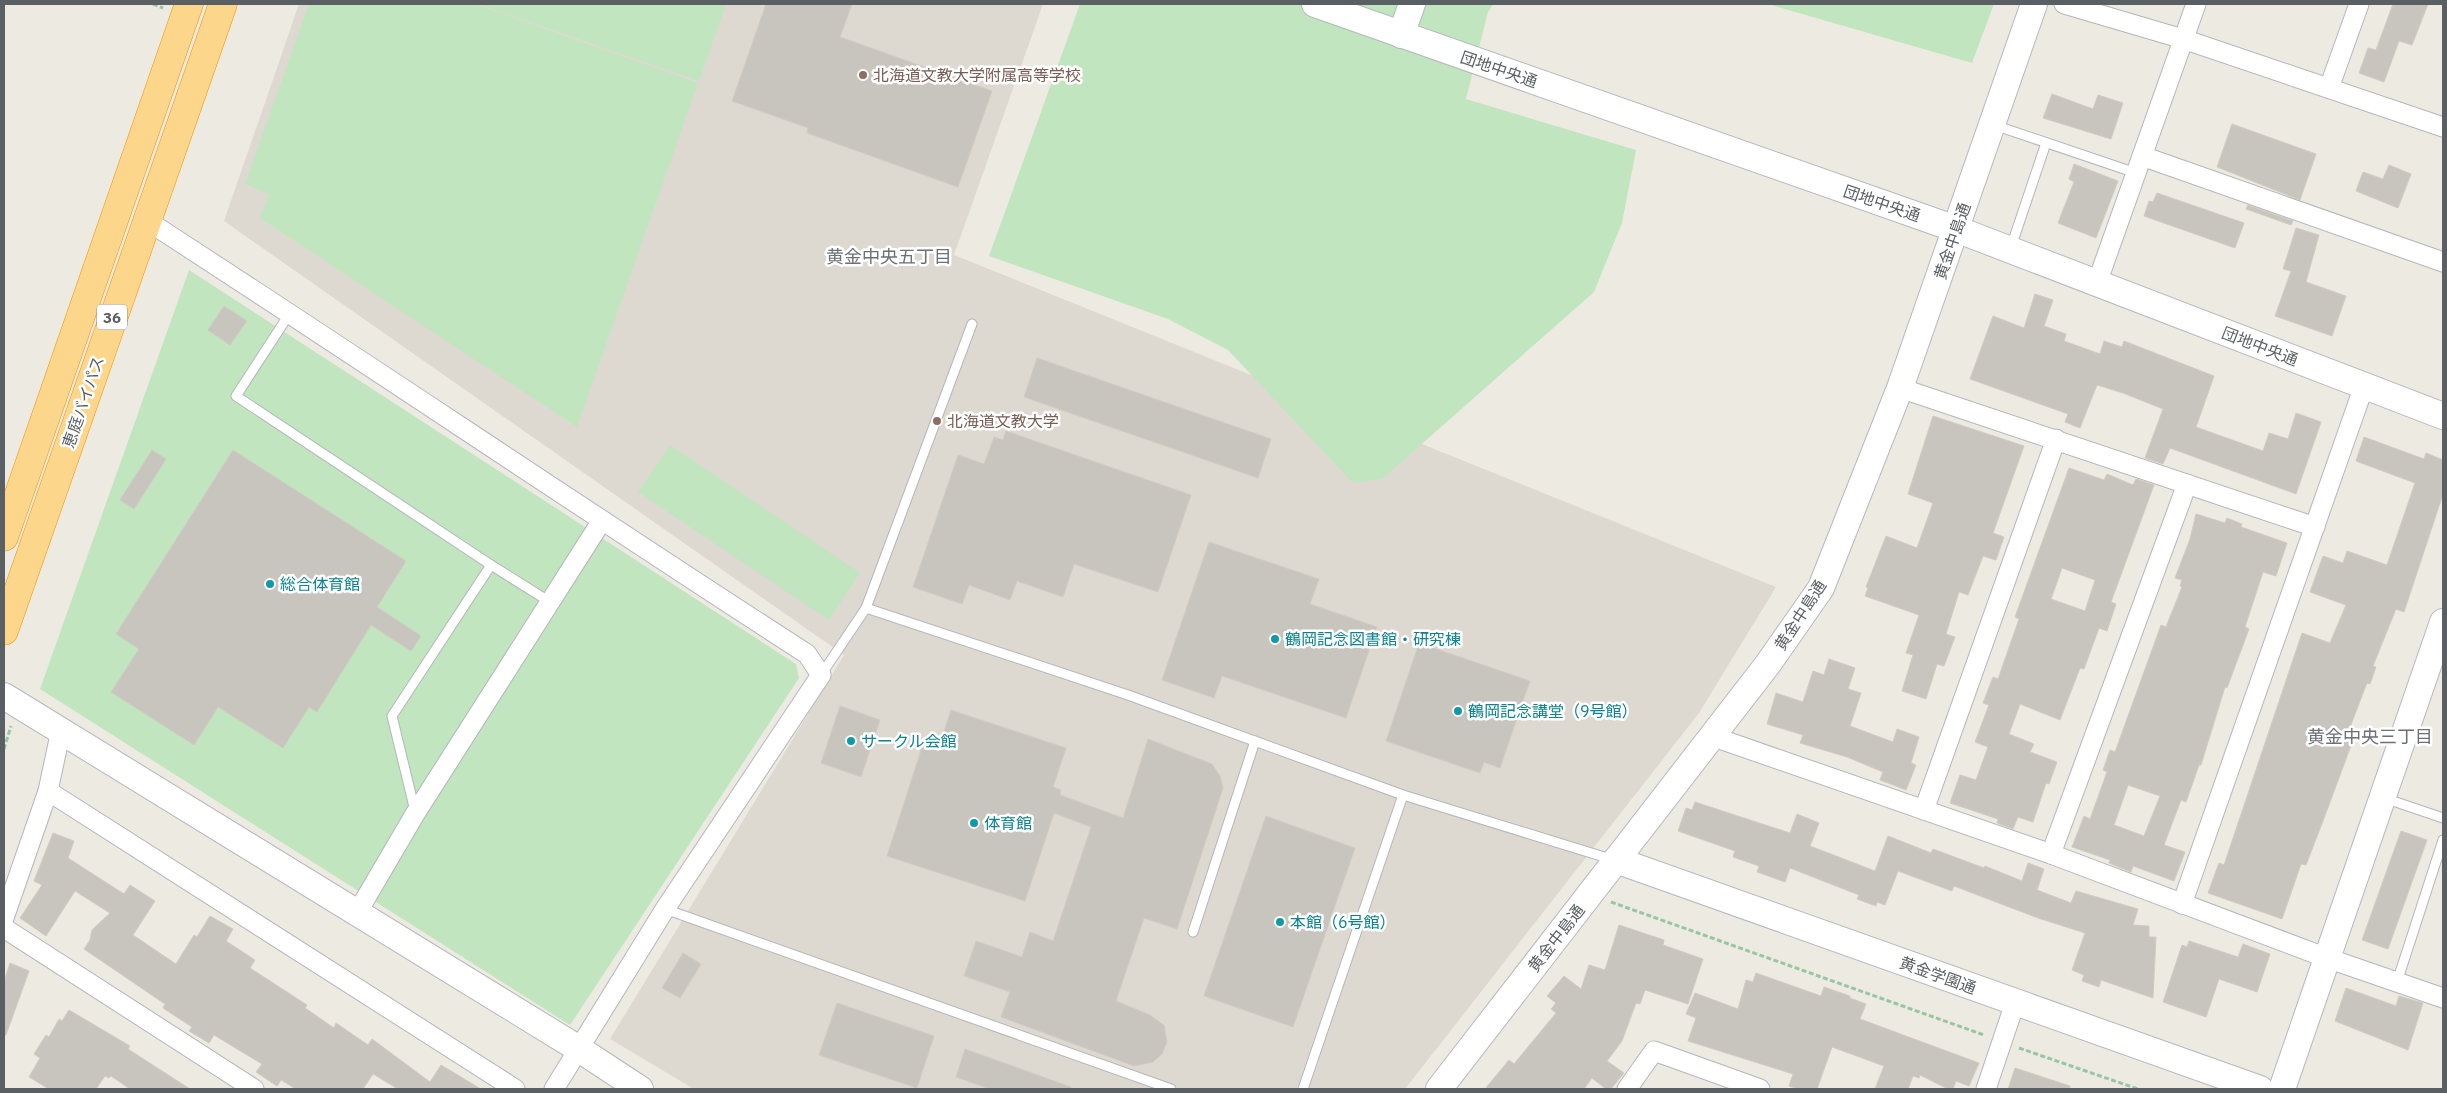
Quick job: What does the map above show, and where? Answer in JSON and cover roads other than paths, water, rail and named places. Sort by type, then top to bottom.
[{"type":"highway","name":"恵庭バイパス","points":[[4,537],[189,4]]},
{"type":"highway","name":"恵庭バイパス","points":[[4,631],[223,4]]},
{"type":"street","name":"団地中央通","points":[[1315,4],[1956,229],[2443,416]]},
{"type":"street","points":[[1401,35],[1412,4]]},
{"type":"street","name":"黄金中島通","points":[[1449,1086],[1616,860],[1768,664],[1821,588],[1900,388],[2034,4]]},
{"type":"street","points":[[2064,4],[2183,39],[2443,127]]},
{"type":"street","points":[[2097,283],[2196,4]]},
{"type":"street","points":[[2329,88],[2359,4]]},
{"type":"street","points":[[2139,165],[2443,262]]},
{"type":"street","points":[[146,220],[290,313],[601,522],[807,654],[821,675],[665,909],[554,1089]]},
{"type":"street","points":[[2182,904],[2364,386]]},
{"type":"street","points":[[1900,388],[2315,527]]},
{"type":"street","points":[[1924,810],[2056,439]]},
{"type":"street","points":[[2051,854],[2186,484]]},
{"type":"street","points":[[357,913],[415,814],[601,522]]},
{"type":"street","points":[[2282,1089],[2443,622]]},
{"type":"street","points":[[4,696],[579,1049],[640,1089]]},
{"type":"street","points":[[4,918],[48,791],[61,730]]},
{"type":"street","points":[[1712,736],[2051,854],[2327,958],[2443,998]]},
{"type":"street","points":[[48,791],[515,1089]]},
{"type":"street","name":"黄金学園通","points":[[1616,860],[2260,1089]]},
{"type":"street","points":[[4,928],[254,1089]]},
{"type":"street","points":[[1986,1089],[2015,1003]]},
{"type":"street","points":[[1627,1089],[1654,1051],[1760,1089]]},
{"type":"lane","points":[[1992,124],[2046,143],[2139,165]]},
{"type":"lane","points":[[2010,249],[2046,143]]},
{"type":"lane","points":[[290,313],[236,396],[550,602]]},
{"type":"lane","points":[[821,675],[866,608],[972,324]]},
{"type":"lane","points":[[415,814],[392,716],[491,565]]},
{"type":"lane","points":[[866,608],[1128,695],[1404,796],[1616,860]]},
{"type":"lane","points":[[1193,932],[1255,741]]},
{"type":"lane","points":[[1303,1089],[1404,796]]},
{"type":"lane","points":[[2382,798],[2443,818]]},
{"type":"lane","points":[[2397,982],[2443,840]]},
{"type":"lane","points":[[665,909],[1170,1089]]},
{"type":"place","name":"北海道文教大学附属高等学校","points":[[863,75]]},
{"type":"place","name":"北海道文教大学","points":[[937,421]]},
{"type":"place","name":"総合体育館","points":[[270,584]]},
{"type":"place","name":"鶴岡記念図書館・研究棟","points":[[1275,639]]},
{"type":"place","name":"鶴岡記念講堂（9号館）","points":[[1458,711]]},
{"type":"place","name":"サークル会館","points":[[851,741]]},
{"type":"place","name":"体育館","points":[[974,823]]},
{"type":"place","name":"本館（6号館）","points":[[1280,922]]},
{"type":"district","name":"黄金中央五丁目","points":[[889,256]]},
{"type":"district","name":"黄金中央三丁目","points":[[2370,736]]}]
